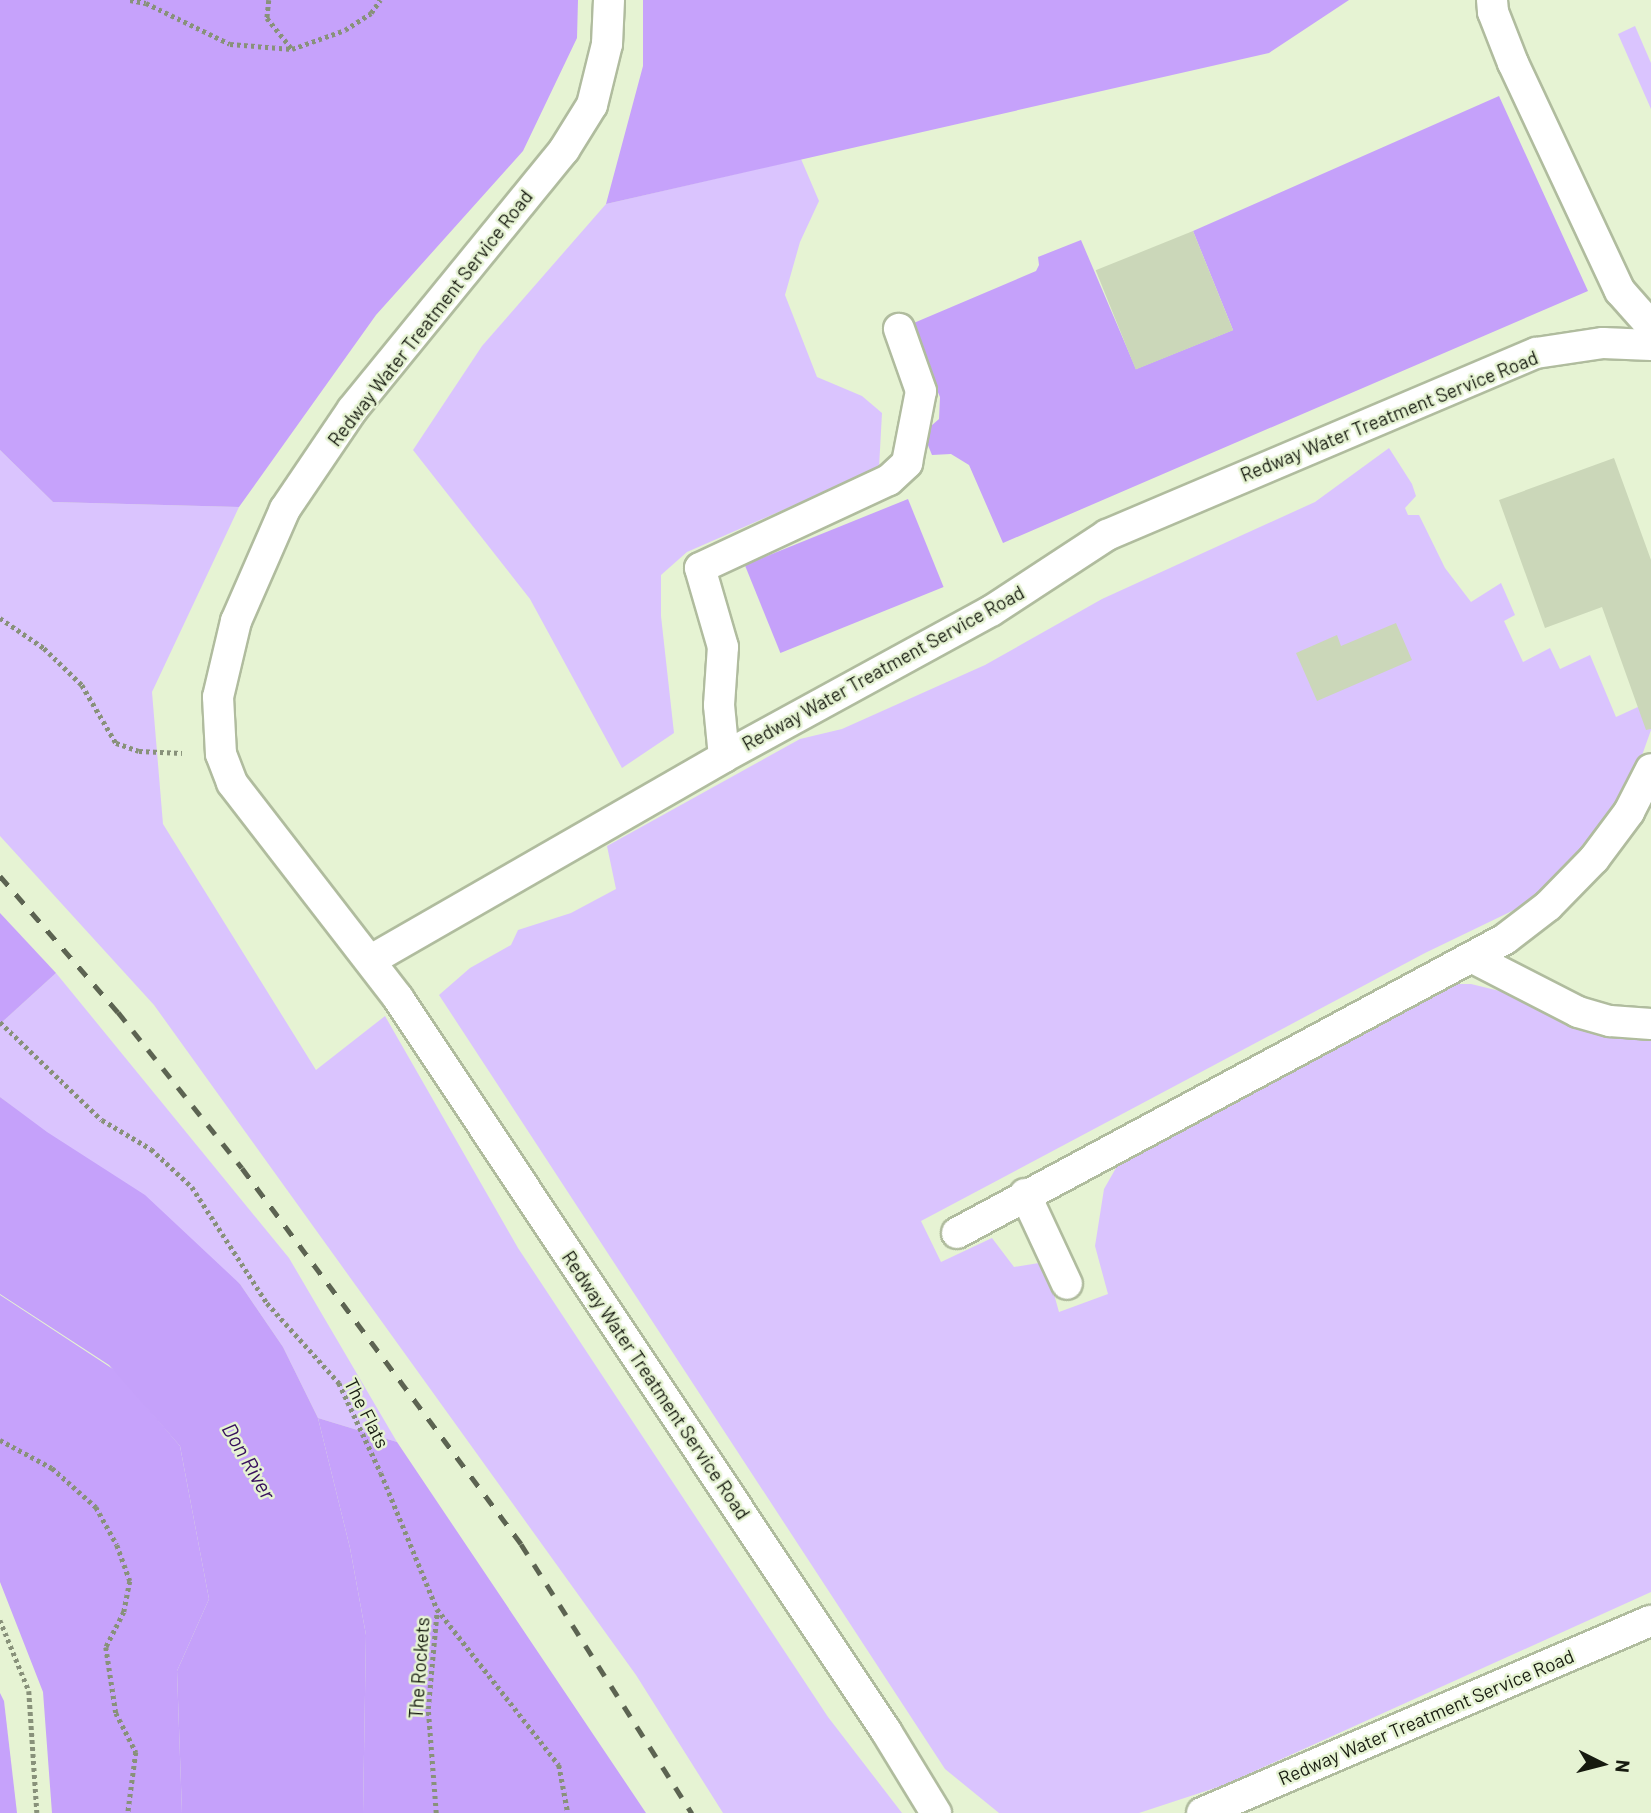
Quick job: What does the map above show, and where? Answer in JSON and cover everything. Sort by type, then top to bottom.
[{"type":"lane","name":"Redway Water Treatment Service Road","points":[[609,0],[607,44],[592,105],[564,150],[352,410],[285,509],[236,621],[218,697],[220,754],[232,783],[371,960],[878,1719],[936,1813]]},
{"type":"lane","points":[[1492,0],[1493,12],[1514,63],[1620,291],[1651,326]]},
{"type":"lane","points":[[724,757],[719,705],[723,647],[700,568],[889,480],[907,463],[921,391],[899,329]]},
{"type":"lane","name":"Redway Water Treatment Service Road","points":[[371,960],[724,757],[992,611],[1107,535],[1536,353],[1603,343],[1651,345]]},
{"type":"lane","points":[[957,1233],[1025,1194],[1473,958],[1527,923],[1585,870],[1629,812],[1651,769]]},
{"type":"lane","points":[[1473,958],[1578,1012],[1610,1021],[1651,1024]]},
{"type":"lane","points":[[1025,1194],[1067,1284]]},
{"type":"lane","name":"Redway Water Treatment Service Road","points":[[1202,1813],[1651,1621]]},
{"type":"path","points":[[130,0],[146,3],[230,44],[292,49],[345,30],[371,13],[380,0]]},
{"type":"path","points":[[269,0],[267,18],[292,49]]},
{"type":"path","points":[[0,618],[44,648],[82,685],[116,743],[139,751],[220,754]]},
{"type":"path","name":"The Flats","points":[[0,1023],[102,1120],[151,1149],[192,1187],[267,1303],[339,1383],[381,1473],[437,1609],[559,1765],[568,1813]]},
{"type":"path","points":[[0,1440],[52,1468],[96,1507],[117,1545],[130,1581],[124,1612],[106,1647],[116,1713],[136,1752],[128,1813]]},
{"type":"path","name":"The Rockets","points":[[436,1813],[428,1709],[437,1609]]},
{"type":"path","points":[[0,1620],[29,1691],[37,1813]]},
{"type":"shaded area","points":[[0,0],[578,0],[577,38],[523,151],[376,315],[239,507],[53,502],[0,450]]},
{"type":"shaded area","points":[[643,0],[1349,0],[1269,53],[606,204],[643,66]]},
{"type":"shaded area","points":[[1635,26],[1651,63],[1651,109],[1618,34]]},
{"type":"shaded area","points":[[801,159],[819,201],[800,242],[785,295],[817,377],[862,396],[882,413],[879,468],[687,552],[661,575],[661,616],[674,733],[622,768],[530,599],[413,450],[482,346],[606,204]]},
{"type":"shaded area","points":[[1389,448],[1412,484],[1416,496],[1405,508],[1408,515],[1419,515],[1445,568],[1471,602],[1501,583],[1515,615],[1504,621],[1523,662],[1550,648],[1560,669],[1590,655],[1616,717],[1651,701],[1651,730],[1640,761],[1602,831],[1533,901],[1425,953],[921,1221],[941,1262],[992,1238],[1014,1267],[1045,1262],[1059,1312],[1108,1294],[1095,1246],[1104,1189],[1124,1154],[1442,984],[1471,984],[1508,993],[1577,1020],[1651,1040],[1651,1592],[1224,1785],[1139,1813],[999,1813],[945,1769],[439,995],[470,968],[511,945],[518,930],[571,913],[616,889],[607,846],[800,739],[842,729],[985,665],[1102,599],[1315,502]]},
{"type":"shaded area","points":[[0,450],[53,502],[239,507],[152,692],[163,824],[316,1070],[385,1016],[518,1248],[828,1717],[902,1813],[723,1813],[636,1675],[154,1005],[0,836]]},
{"type":"shaded area","points":[[0,913],[56,973],[0,1024]]},
{"type":"shaded area","points":[[56,973],[289,1258],[397,1442],[318,1418],[283,1347],[240,1284],[0,1097],[0,1024]]},
{"type":"shaded area","points":[[0,1295],[116,1371],[180,1446],[209,1599],[177,1671],[182,1813],[52,1813],[43,1692],[0,1582]]},
{"type":"shaded area","points":[[318,1418],[397,1442],[646,1813],[363,1813],[366,1635],[350,1548]]},
{"type":"shaded area","points":[[0,1693],[4,1701],[17,1813],[0,1813]]},
{"type":"water","points":[[1499,96],[1588,291],[1003,543],[969,465],[951,454],[932,455],[923,433],[939,419],[940,397],[909,325],[1036,271],[1039,265],[1038,257],[1081,240],[1136,369],[1233,330],[1193,231]]},
{"type":"water","points":[[908,499],[944,587],[780,653],[745,565]]},
{"type":"water","name":"Don River","points":[[0,1097],[47,1132],[145,1195],[240,1284],[283,1347],[318,1418],[350,1548],[366,1635],[363,1813],[182,1813],[177,1671],[209,1599],[180,1446],[109,1365],[0,1294]]},
{"type":"building","points":[[1193,231],[1233,330],[1136,370],[1096,270]]},
{"type":"building","points":[[1614,458],[1651,560],[1651,729],[1646,730],[1602,607],[1545,628],[1499,500]]},
{"type":"building","points":[[1396,623],[1412,660],[1317,701],[1296,653],[1337,635],[1341,646]]},
{"type":"railway","points":[[0,876],[118,1012],[242,1168],[521,1544],[692,1813]]}]
